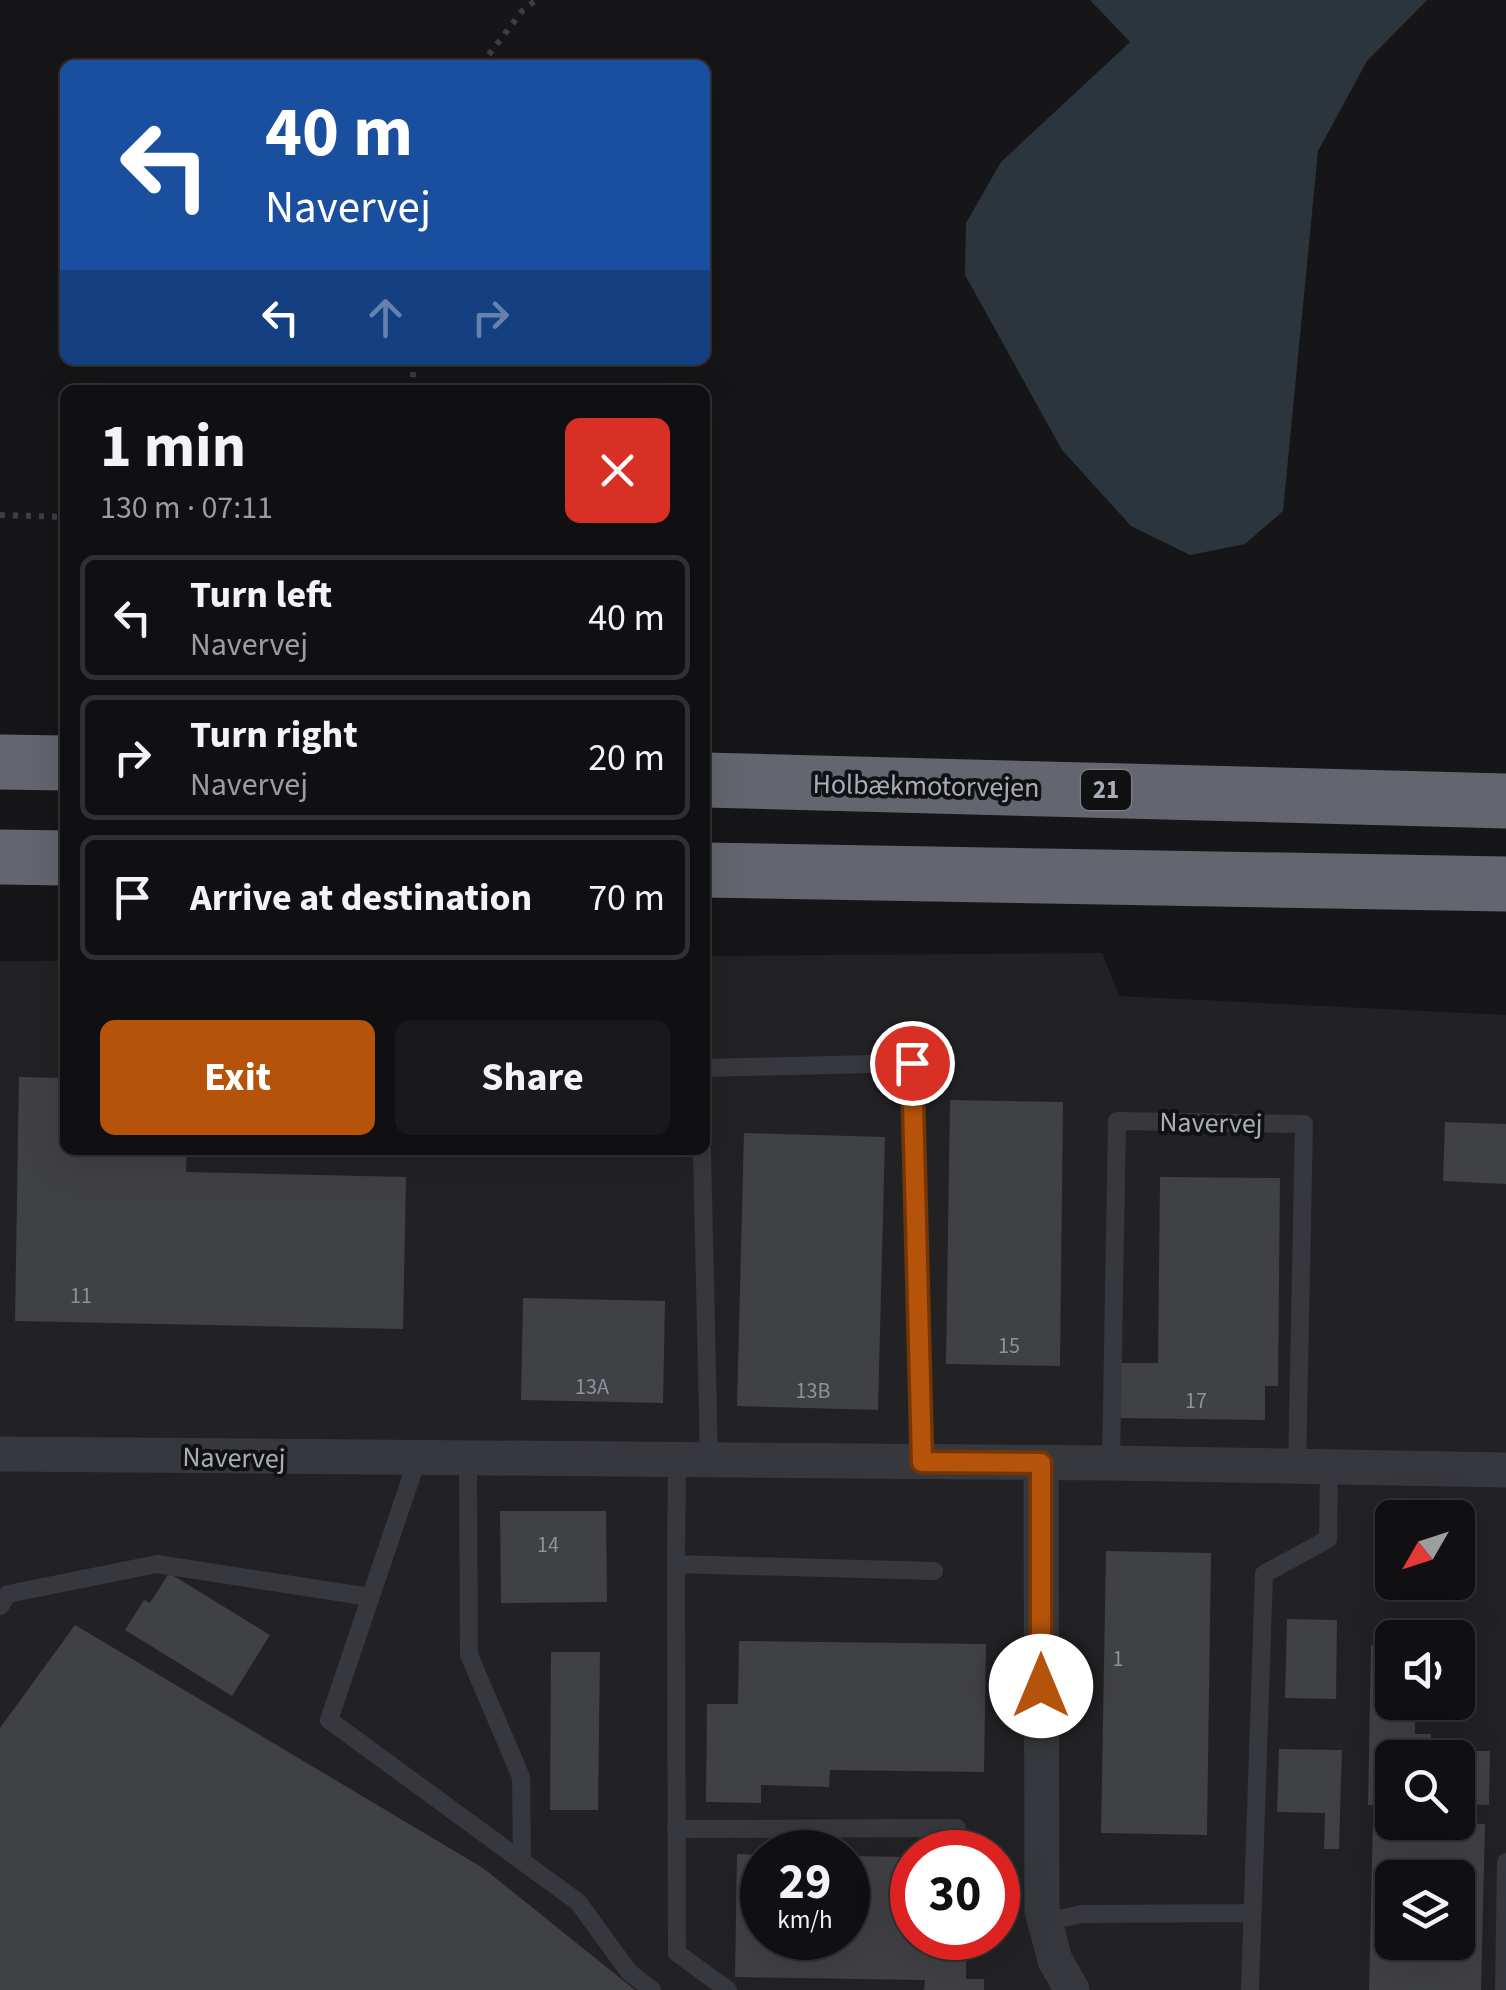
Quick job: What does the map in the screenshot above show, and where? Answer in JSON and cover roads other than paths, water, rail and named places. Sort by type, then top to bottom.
[{"type":"highway","points":[[0,762],[60,764]]},
{"type":"highway","name":"Holbækmotorvejen","points":[[710,780],[1506,801]]},
{"type":"highway","points":[[0,857],[60,858]]},
{"type":"highway","points":[[710,870],[1506,884]]},
{"type":"street","name":"Navervej","points":[[0,1454],[1506,1470]]},
{"type":"street","points":[[1041,1463],[1042,1911],[1056,1960],[1072,1990]]},
{"type":"lane","points":[[710,1068],[912,1063],[922,1462]]},
{"type":"lane","name":"Navervej","points":[[1111,1463],[1118,1121],[1304,1124],[1313,1468]]},
{"type":"lane","points":[[702,1155],[693,1461],[676,1564],[676,1953],[728,1990]]},
{"type":"lane","points":[[417,1460],[329,1720],[578,1902],[629,1972],[652,1990]]},
{"type":"lane","points":[[468,1460],[470,1654],[521,1778],[522,1860]]},
{"type":"lane","points":[[1250,1989],[1264,1574],[1328,1539],[1313,1468]]},
{"type":"lane","points":[[0,1606],[8,1594],[158,1564],[370,1598]]},
{"type":"lane","points":[[676,1564],[934,1571]]},
{"type":"lane","points":[[676,1829],[957,1828]]},
{"type":"lane","points":[[1504,1990],[1506,1862]]},
{"type":"lane","points":[[1044,1922],[1082,1914],[1252,1914]]}]
